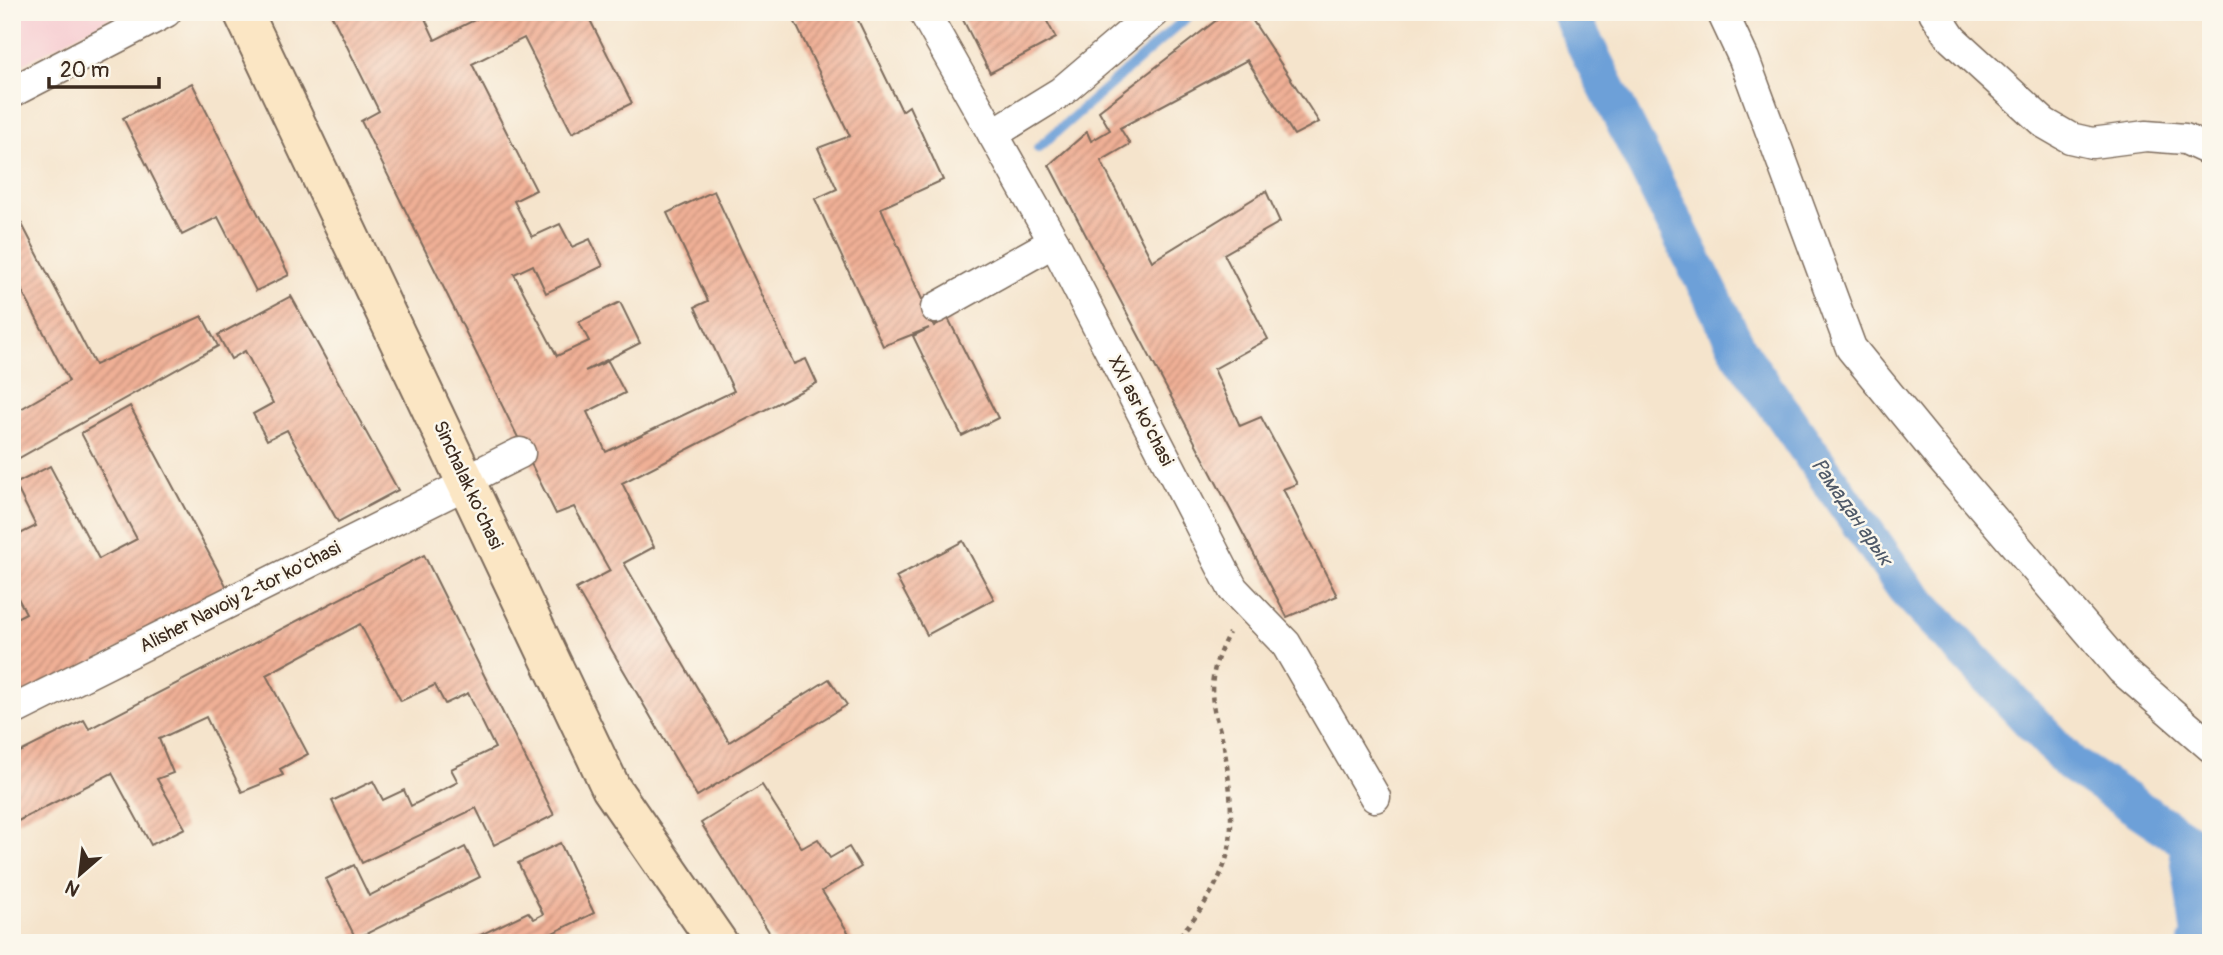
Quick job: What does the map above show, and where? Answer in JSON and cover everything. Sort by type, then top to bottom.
[{"type":"street","points":[[12,92],[166,12]]},
{"type":"street","name":"Sinchalak ko'chasi","points":[[243,12],[611,788],[718,943]]},
{"type":"street","name":"XXI asr ko'chasi","points":[[924,12],[1054,242],[1233,589],[1286,644],[1376,797]]},
{"type":"street","points":[[993,134],[1061,92],[1155,12]]},
{"type":"street","points":[[1723,12],[1744,59],[1851,348],[2122,670],[2211,747]]},
{"type":"street","points":[[1934,12],[1952,39],[2044,123],[2070,138],[2092,143],[2146,136],[2185,139],[2211,151]]},
{"type":"street","points":[[936,308],[1054,242]]},
{"type":"street","name":"Alisher Navoiy 2-tor ko'chasi","points":[[12,711],[520,453]]},
{"type":"path","points":[[1173,943],[1187,928],[1214,885],[1225,863],[1230,841],[1224,744],[1210,686],[1215,661],[1242,611],[1233,589]]},
{"type":"shaded area","points":[[12,12],[121,12],[12,70]]},
{"type":"building","points":[[330,12],[422,12],[435,40],[490,12],[586,12],[632,103],[572,133],[524,38],[472,64],[536,190],[514,201],[532,237],[560,224],[572,247],[590,239],[603,266],[546,293],[533,265],[514,274],[557,356],[589,341],[579,322],[620,302],[640,343],[585,371],[608,361],[625,393],[587,412],[606,452],[734,391],[695,307],[708,301],[667,213],[714,191],[794,364],[806,359],[817,383],[622,483],[654,547],[624,563],[729,742],[829,679],[847,705],[697,796],[576,589],[610,571],[574,507],[556,514],[361,121],[379,111]]},
{"type":"building","points":[[790,12],[854,12],[902,111],[909,106],[943,180],[881,208],[934,326],[948,318],[998,418],[962,436],[913,336],[929,328],[883,346],[815,199],[837,189],[818,148],[850,136]]},
{"type":"building","points":[[959,12],[1042,12],[1056,38],[990,73]]},
{"type":"building","points":[[1227,12],[1247,12],[1319,122],[1294,135],[1247,60],[1120,128],[1130,144],[1101,161],[1152,261],[1266,191],[1280,222],[1224,254],[1268,339],[1214,369],[1240,426],[1261,417],[1297,484],[1283,489],[1337,596],[1287,617],[1049,165],[1087,132],[1091,141],[1110,130],[1099,111]]},
{"type":"building","points":[[192,83],[289,275],[256,291],[218,217],[182,235],[123,118]]},
{"type":"building","points":[[12,205],[95,365],[202,316],[218,346],[12,462],[12,414],[69,381],[19,285],[12,289]]},
{"type":"building","points":[[291,296],[398,490],[338,522],[287,430],[267,440],[253,414],[273,403],[245,351],[231,359],[218,335]]},
{"type":"building","points":[[130,406],[229,591],[12,705],[12,620],[26,613],[12,587],[12,538],[36,526],[15,484],[50,466],[99,559],[137,539],[81,433]]},
{"type":"building","points":[[963,541],[994,599],[927,635],[896,577]]},
{"type":"building","points":[[424,555],[554,815],[494,845],[476,808],[362,863],[332,801],[373,781],[383,800],[404,790],[411,806],[458,782],[451,769],[495,748],[468,693],[445,704],[435,685],[401,701],[360,624],[266,675],[308,754],[280,769],[283,775],[242,792],[206,717],[159,739],[173,773],[157,779],[185,828],[151,845],[112,773],[12,824],[12,756],[84,720],[89,729]]},
{"type":"building","points":[[762,785],[802,848],[818,839],[830,858],[849,847],[861,867],[822,891],[855,943],[776,943],[701,823]]},
{"type":"building","points":[[560,843],[594,913],[532,943],[464,943],[528,912],[534,919],[543,914],[518,863]]},
{"type":"building","points":[[465,847],[480,877],[356,939],[326,879],[354,865],[369,896]]},
{"type":"waterway","points":[[1038,148],[1193,12]]},
{"type":"waterway","name":"Рамадан арык","points":[[1569,12],[1740,353],[1905,588],[2071,764],[2187,841],[2200,935],[2197,943]]}]
